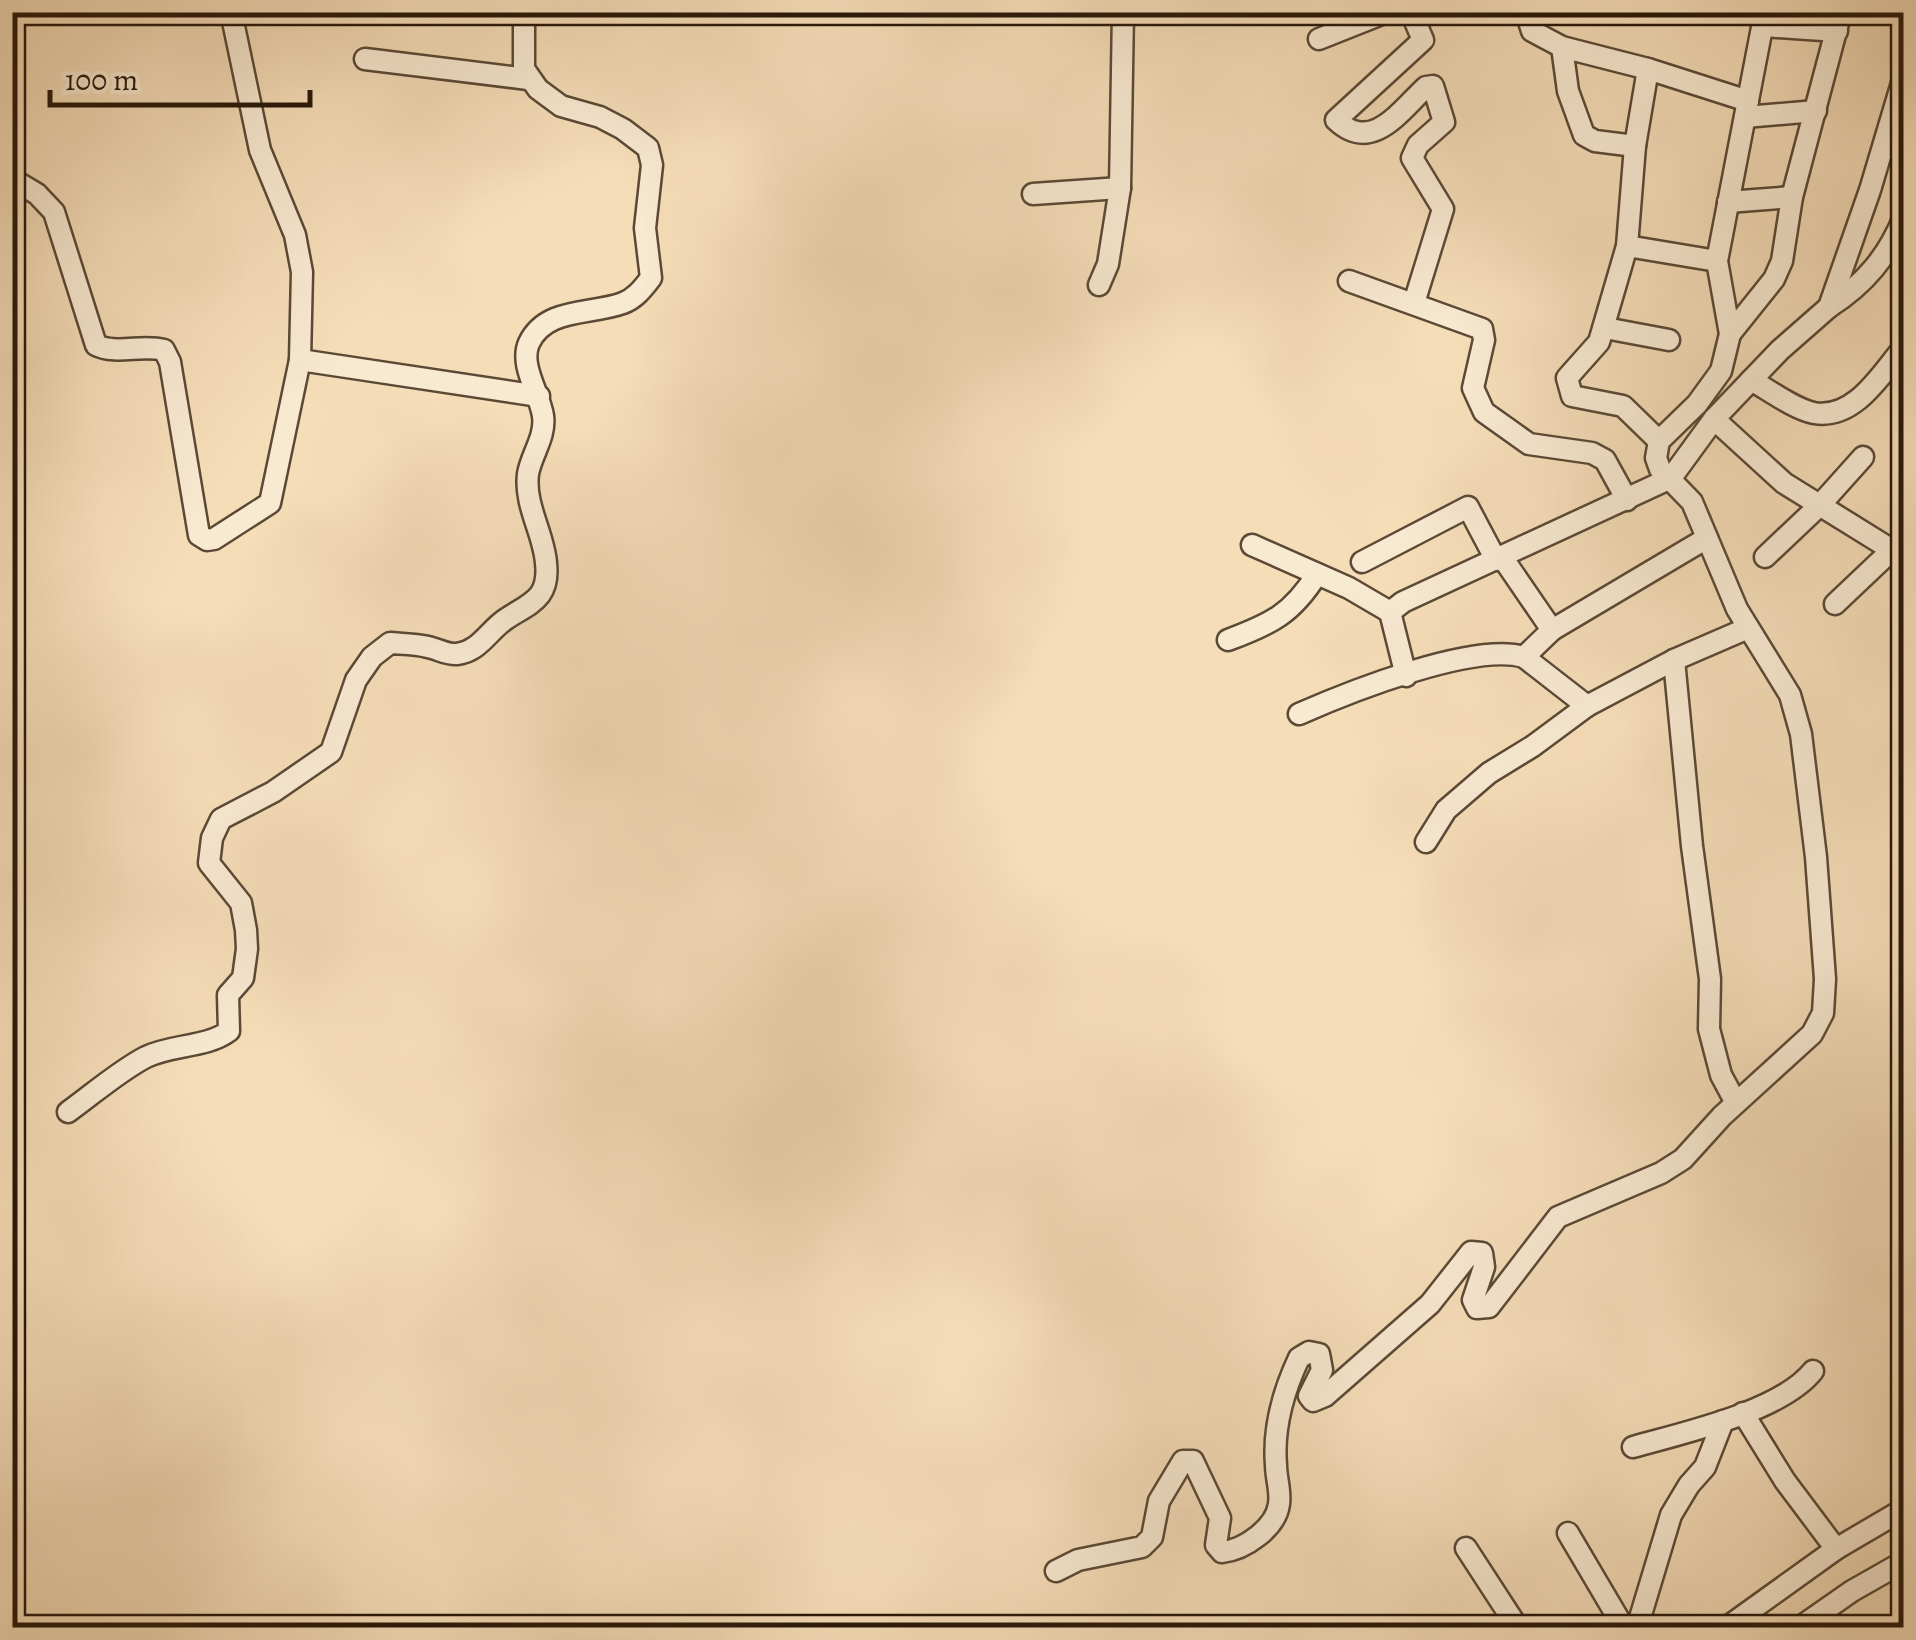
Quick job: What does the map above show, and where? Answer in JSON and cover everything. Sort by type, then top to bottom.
[{"type":"street","points":[[12,179],[37,194],[54,212],[96,345],[106,349],[148,346],[164,350],[170,362],[199,535],[214,539],[270,503],[300,360],[302,272],[295,235],[260,150],[231,12]]},
{"type":"street","points":[[68,1112],[145,1058],[177,1046],[218,1040],[229,1031],[228,995],[243,978],[247,949],[241,903],[209,863],[212,838],[222,819],[273,792],[331,752],[356,680],[372,657],[390,643],[428,646],[453,655],[472,650],[505,619],[530,607],[547,581],[528,473],[544,421],[528,368],[527,346],[542,324],[624,302],[639,294],[651,278],[645,228],[652,165],[648,148],[623,128],[561,106],[528,79],[524,69],[524,12]]},
{"type":"street","points":[[1099,285],[1108,264],[1120,188],[1123,12]]},
{"type":"street","points":[[1319,39],[1388,12]]},
{"type":"street","points":[[1411,12],[1423,40],[1336,120],[1363,132],[1380,131],[1426,87],[1434,86],[1444,122],[1418,145],[1412,158],[1443,209],[1414,303]]},
{"type":"street","points":[[1526,12],[1532,31],[1562,47],[1648,69],[1747,109],[1816,111]]},
{"type":"street","points":[[1056,1570],[1078,1560],[1142,1547],[1152,1537],[1159,1501],[1183,1461],[1192,1461],[1220,1518],[1216,1544],[1222,1552],[1252,1540],[1272,1523],[1279,1506],[1275,1461],[1281,1405],[1299,1358],[1308,1352],[1319,1354],[1322,1370],[1309,1396],[1312,1401],[1325,1396],[1430,1304],[1471,1252],[1482,1254],[1484,1267],[1474,1300],[1477,1308],[1489,1307],[1558,1218],[1661,1173],[1683,1159],[1736,1103],[1812,1034],[1823,1012],[1825,979],[1801,734],[1790,695],[1737,609],[1692,502],[1660,469],[1656,458],[1659,441],[1697,404],[1720,371],[1730,334],[1774,279],[1782,261],[1792,197],[1839,22],[1764,19],[1716,261],[1730,334]]},
{"type":"street","points":[[1562,47],[1568,91],[1584,135],[1595,141],[1635,146]]},
{"type":"street","points":[[365,59],[528,79]]},
{"type":"street","points":[[1648,69],[1635,146],[1627,246],[1605,328],[1587,356],[1570,370],[1567,386],[1572,396],[1623,406],[1659,441]]},
{"type":"street","points":[[1829,307],[1904,76]]},
{"type":"street","points":[[1033,194],[1120,188]]},
{"type":"street","points":[[1728,202],[1792,197]]},
{"type":"street","points":[[1390,612],[1403,602],[1671,478],[1714,419],[1751,380],[1884,258],[1904,217]]},
{"type":"street","points":[[1627,246],[1716,261]]},
{"type":"street","points":[[1350,281],[1482,329],[1484,340],[1474,388],[1484,412],[1529,444],[1592,453],[1605,460],[1627,500]]},
{"type":"street","points":[[1605,328],[1670,340]]},
{"type":"street","points":[[1751,380],[1812,413],[1834,412],[1858,400],[1904,346]]},
{"type":"street","points":[[300,360],[538,396]]},
{"type":"street","points":[[1714,419],[1784,483],[1898,543],[1835,604]]},
{"type":"street","points":[[1765,556],[1863,458]]},
{"type":"street","points":[[1362,562],[1468,507],[1499,558],[1552,630]]},
{"type":"street","points":[[1524,656],[1552,630],[1708,538]]},
{"type":"street","points":[[1252,545],[1390,612],[1406,676]]},
{"type":"street","points":[[1228,640],[1272,624],[1301,599],[1316,574]]},
{"type":"street","points":[[1426,842],[1446,810],[1489,773],[1587,706],[1674,660],[1748,628]]},
{"type":"street","points":[[1299,714],[1345,694],[1506,651],[1524,656],[1587,706]]},
{"type":"street","points":[[1674,660],[1710,979],[1708,1029],[1721,1075],[1736,1103]]},
{"type":"street","points":[[1632,1448],[1723,1422],[1788,1392],[1813,1371]]},
{"type":"street","points":[[1743,1413],[1786,1481],[1836,1548]]},
{"type":"street","points":[[1637,1628],[1670,1516],[1705,1467],[1723,1422]]},
{"type":"street","points":[[1726,1628],[1836,1548],[1904,1509]]},
{"type":"street","points":[[1568,1533],[1624,1628]]},
{"type":"street","points":[[1466,1548],[1518,1628]]},
{"type":"street","points":[[1799,1628],[1896,1566]]}]
